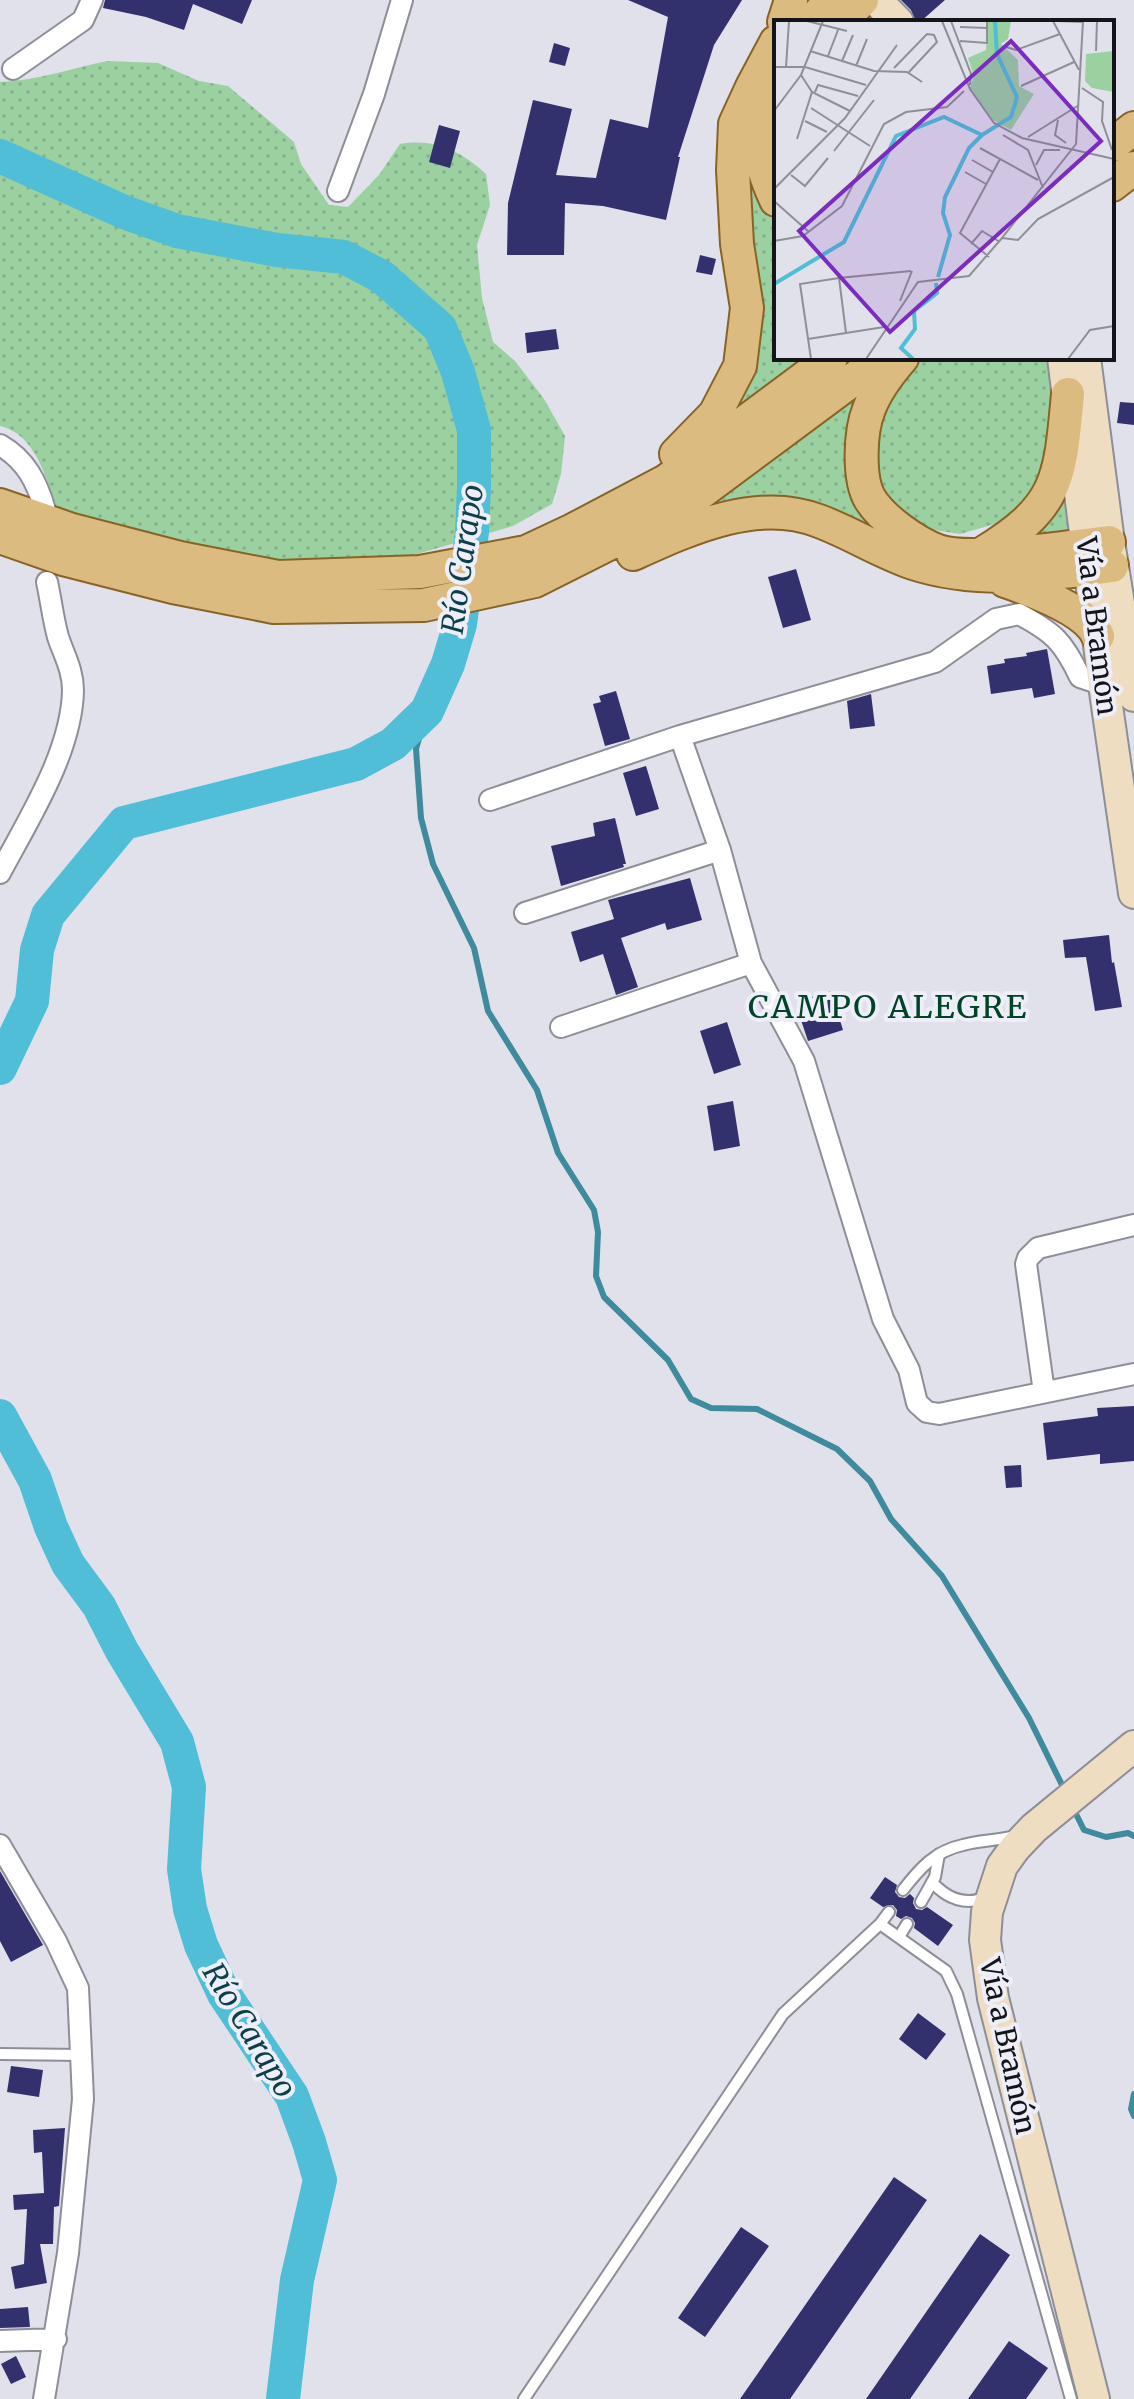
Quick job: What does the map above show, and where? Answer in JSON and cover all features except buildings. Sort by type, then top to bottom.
[{"type":"main road","points":[[785,20],[791,0]]},
{"type":"main road","points":[[817,20],[855,7],[892,20]]},
{"type":"main road","points":[[774,50],[764,90],[761,167],[774,196]]},
{"type":"main road","points":[[530,566],[682,450],[715,414],[740,366],[747,308],[737,244],[733,170],[735,124],[764,90],[774,65]]},
{"type":"main road","points":[[1114,136],[1134,126]]},
{"type":"main road","points":[[1114,143],[1134,126]]},
{"type":"main road","points":[[1114,183],[1134,168]]},
{"type":"main road","points":[[530,566],[666,481],[828,360]]},
{"type":"main road","points":[[0,537],[63,559],[274,607],[424,605],[680,508],[879,360]]},
{"type":"main road","points":[[900,360],[886,377],[868,410],[861,459],[870,499],[900,530],[939,552],[983,565],[1036,592],[1073,612],[1095,628],[1098,636]]},
{"type":"main road","name":"Vía a Bramón","points":[[1063,360],[1099,555],[1134,696]]},
{"type":"main road","name":"Vía a Bramón","points":[[1085,360],[1099,555],[1098,636],[1134,893]]},
{"type":"main road","points":[[983,565],[1044,503],[1059,472],[1068,394]]},
{"type":"main road","points":[[0,505],[72,530],[180,558],[278,577],[530,566],[586,575],[711,522],[782,511],[817,520],[913,563],[983,565],[1099,555]]},
{"type":"main road","name":"Vía a Bramón","points":[[1094,2399],[993,1998],[985,1940],[991,1895],[1002,1866],[1034,1828],[1134,1746]]},
{"type":"street","points":[[13,69],[83,20],[92,0]]},
{"type":"street","points":[[338,191],[374,94],[402,0]]},
{"type":"street","points":[[0,445],[29,469],[39,486],[45,510]]},
{"type":"street","points":[[0,873],[52,775],[73,690],[69,663],[58,635],[47,582]]},
{"type":"street","points":[[490,800],[680,736],[935,662],[996,619],[1019,614],[1048,630],[1068,653],[1080,677],[1104,685]]},
{"type":"street","points":[[680,736],[720,850],[751,963],[804,1061],[883,1319],[909,1370],[917,1403],[927,1412],[939,1414],[1134,1374]]},
{"type":"street","points":[[525,913],[720,850]]},
{"type":"street","points":[[561,1027],[751,963]]},
{"type":"street","points":[[1044,1392],[1026,1264],[1028,1258],[1038,1248],[1134,1225]]},
{"type":"street","points":[[0,1845],[56,1941],[78,1988],[83,2099],[68,2253],[44,2399]]},
{"type":"street","points":[[0,2341],[56,2339]]},
{"type":"lane","points":[[903,1890],[918,1870],[939,1854],[964,1844],[998,1841],[1034,1828]]},
{"type":"lane","points":[[921,1902],[938,1866],[939,1854]]},
{"type":"lane","points":[[932,1882],[940,1891],[959,1901],[991,1895]]},
{"type":"lane","points":[[524,2399],[783,2014],[880,1924],[889,1912]]},
{"type":"lane","points":[[880,1924],[946,1971],[957,1994],[1071,2399]]},
{"type":"lane","points":[[899,1937],[907,1924]]},
{"type":"lane","points":[[0,2054],[82,2055]]},
{"type":"green space","points":[[108,61],[158,63],[199,81],[228,86],[294,142],[301,164],[329,205],[348,207],[379,175],[400,144],[425,143],[447,148],[486,174],[490,205],[477,245],[482,298],[493,342],[515,361],[544,399],[565,436],[561,474],[552,504],[513,526],[393,561],[316,568],[63,524],[34,452],[14,431],[0,426],[0,82],[40,77]]},
{"type":"green space","points":[[774,62],[774,360],[837,360],[716,429],[738,389],[741,134]]},
{"type":"green space","points":[[910,360],[1052,360],[1055,396],[1051,440],[1036,486],[1002,522],[960,534],[921,528],[889,509],[875,478],[874,433]]},
{"type":"green space","points":[[880,361],[855,405],[847,462],[862,506],[885,527],[919,548],[949,560],[977,559],[1011,547],[1042,516],[1067,469],[1079,563],[1050,574],[963,571],[907,554],[822,512],[783,501],[743,502],[704,513],[666,529],[624,537],[754,457]]},
{"type":"waterway","name":"Río Carapo","points":[[0,156],[124,212],[177,231],[277,250],[344,257],[382,277],[440,328],[458,372],[474,430],[472,532],[460,624],[448,664],[427,711],[393,744],[356,764],[124,823],[48,915],[37,950],[32,1001],[0,1068]]},
{"type":"waterway","points":[[427,711],[416,749],[421,818],[433,864],[474,948],[488,1011],[537,1090],[558,1153],[594,1210],[598,1232],[596,1276],[604,1297],[668,1360],[691,1399],[711,1408],[757,1409],[837,1449],[870,1481],[891,1519],[942,1576],[1029,1718],[1065,1791]]},
{"type":"waterway","name":"Río Carapo","points":[[0,1416],[35,1480],[68,1564],[99,1606],[122,1651],[177,1742],[189,1787],[184,1869],[190,1909],[201,1945],[224,1994],[292,2096],[320,2180],[297,2280],[283,2399]]},
{"type":"waterway","points":[[1073,1808],[1084,1830],[1106,1837],[1128,1833],[1134,1836]]},
{"type":"waterway","points":[[1134,2094],[1131,2109],[1134,2116]]},
{"type":"district","name":"CAMPO ALEGRE","points":[[888,1007]]}]
